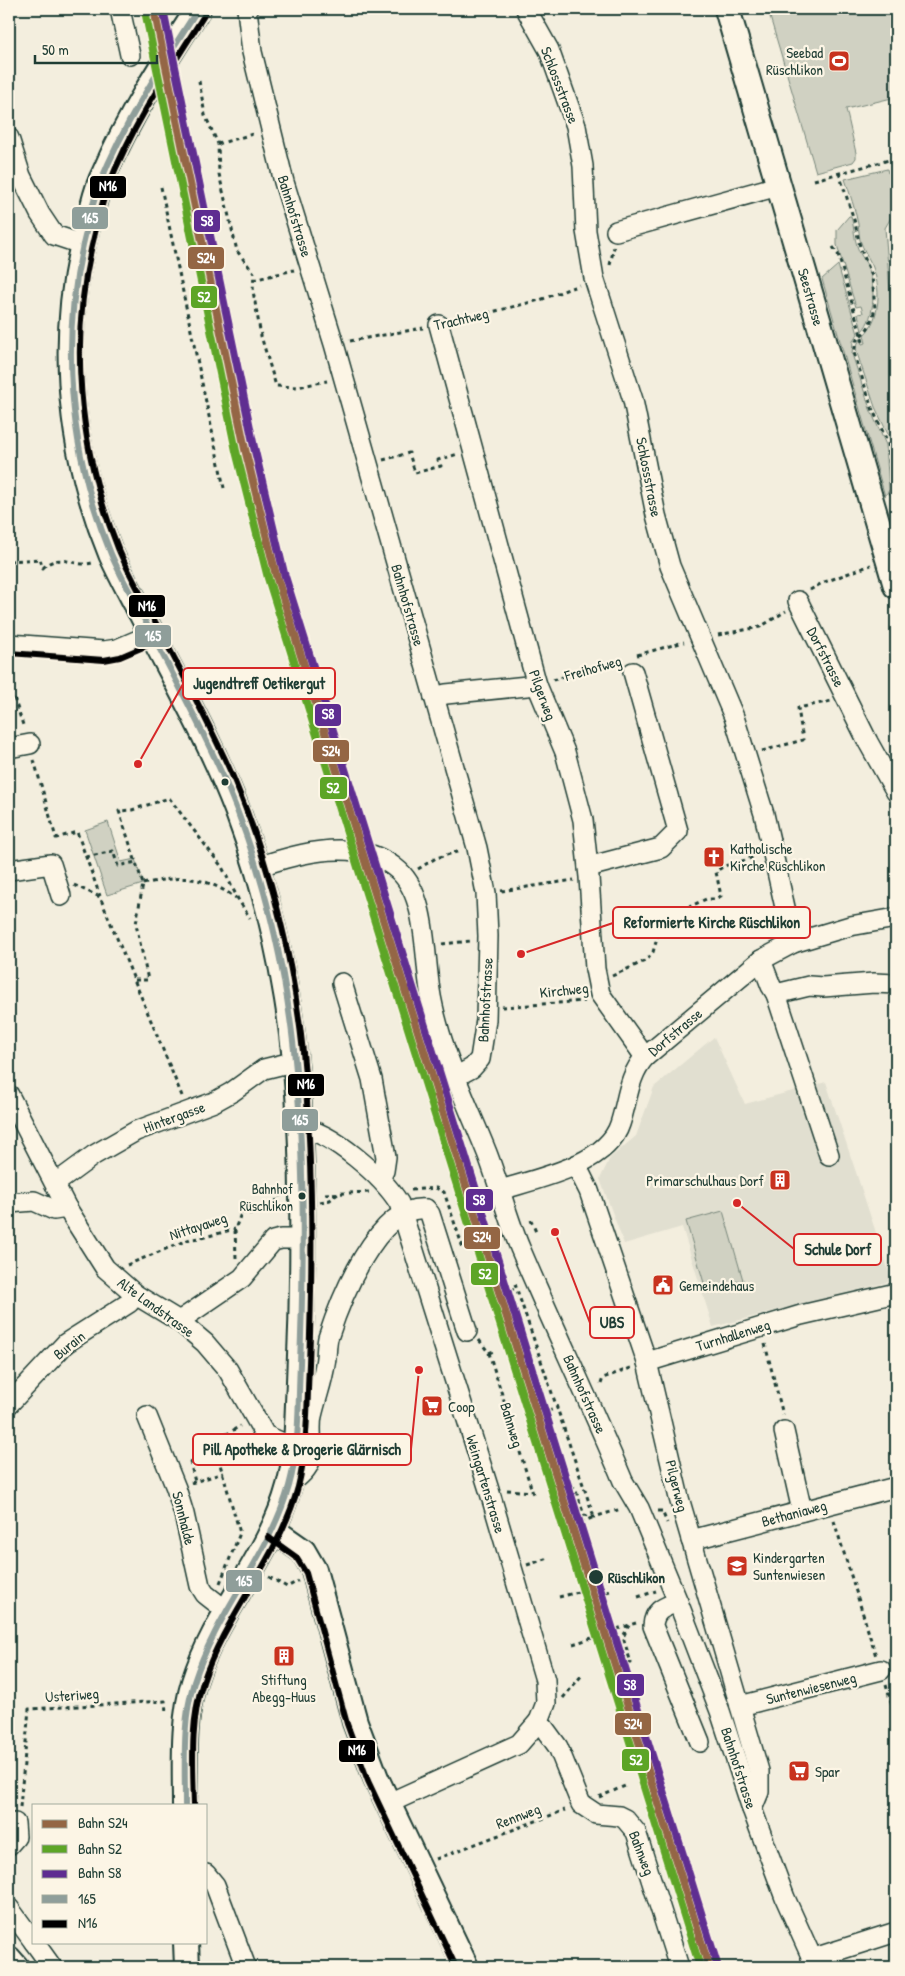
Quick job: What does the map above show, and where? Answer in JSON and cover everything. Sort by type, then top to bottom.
[{"type":"main road","points":[[185,1804],[187,1712],[194,1683],[228,1612],[273,1530],[290,1484],[295,1446],[303,1302],[301,1128],[296,1061],[287,992],[257,867],[226,781],[110,552],[90,493],[75,423],[70,371],[74,289],[81,244],[102,177],[132,117],[198,9]]},
{"type":"main road","name":"Seestrasse","points":[[727,9],[896,586]]},
{"type":"main road","points":[[273,1530],[303,1551],[314,1570],[355,1722],[376,1778],[466,1967]]},
{"type":"main road","points":[[186,1944],[187,1967]]},
{"type":"main road","points":[[9,1958],[16,1967]]},
{"type":"street","points":[[120,9],[130,55]]},
{"type":"street","name":"Bahnhofstrasse","points":[[246,9],[252,52],[284,182],[334,344],[477,848],[486,893],[488,936],[486,1020],[482,1054],[472,1068],[455,1077],[487,1152],[519,1246],[623,1481],[638,1508],[678,1602],[720,1711],[752,1809],[785,1898],[814,1963]]},
{"type":"street","name":"Schlossstrasse","points":[[526,9],[549,50],[576,126],[583,166],[586,231],[594,278],[633,400],[656,515],[670,566],[734,717],[764,814],[793,943]]},
{"type":"street","points":[[9,138],[21,176],[49,228],[54,235],[81,244]]},
{"type":"street","points":[[616,231],[778,186]]},
{"type":"street","name":"Pilgerweg","points":[[439,325],[537,685],[565,752],[583,820],[595,969],[600,994],[645,1057]]},
{"type":"street","name":"Dorfstrasse","points":[[798,601],[868,742],[896,792]]},
{"type":"street","points":[[9,644],[104,651],[117,649],[152,634]]},
{"type":"street","points":[[588,872],[662,848],[678,831],[629,663]]},
{"type":"street","points":[[434,697],[446,694],[537,685]]},
{"type":"street","points":[[9,748],[30,744]]},
{"type":"street","points":[[257,867],[304,854],[341,850],[372,854],[392,865],[402,874],[416,901],[430,990],[439,1031],[455,1077]]},
{"type":"street","points":[[9,870],[51,864],[62,896]]},
{"type":"street","name":"Dorfstrasse","points":[[500,1190],[576,1165],[605,1147],[619,1128],[636,1067],[645,1057],[761,960],[793,943],[850,926],[896,918]]},
{"type":"street","points":[[761,960],[776,994],[829,1155]]},
{"type":"street","points":[[342,983],[372,1078],[386,1157],[384,1171],[386,1185]]},
{"type":"street","points":[[776,994],[809,986],[823,988],[874,983],[896,984]]},
{"type":"street","name":"Hintergasse","points":[[56,1184],[94,1155],[136,1131],[188,1110],[214,1102],[232,1092],[264,1069],[296,1061]]},
{"type":"street","name":"Alte Landstrasse","points":[[9,1095],[67,1208],[105,1268],[136,1296],[178,1321],[206,1343],[228,1370],[265,1435],[285,1444],[295,1446]]},
{"type":"street","name":"Weingartenstrasse","points":[[301,1128],[312,1129],[326,1135],[386,1185],[404,1214],[490,1493],[545,1680],[546,1703],[539,1721],[519,1744],[389,1802]]},
{"type":"street","name":"Pilgerweg","points":[[576,1165],[589,1191],[647,1362],[679,1498],[760,1771],[760,1792],[752,1809]]},
{"type":"street","points":[[9,1203],[34,1201],[54,1210],[67,1208]]},
{"type":"street","points":[[290,1484],[303,1472],[310,1462],[312,1416],[325,1364],[326,1351],[339,1308],[357,1268],[370,1247],[396,1218],[420,1208],[426,1209],[430,1214],[467,1331]]},
{"type":"street","points":[[178,1321],[242,1278],[273,1241],[302,1239]]},
{"type":"street","name":"Turnhallenweg","points":[[647,1362],[801,1314],[896,1293]]},
{"type":"street","name":"Burain","points":[[9,1404],[66,1343],[129,1303],[136,1296]]},
{"type":"street","name":"Sonnhalde","points":[[147,1416],[176,1488],[184,1514],[200,1586],[205,1594],[228,1612]]},
{"type":"street","points":[[784,1431],[802,1511]]},
{"type":"street","name":"Bethaniaweg","points":[[692,1540],[896,1487]]},
{"type":"street","points":[[678,1602],[662,1609],[654,1617],[653,1626],[700,1742]]},
{"type":"street","name":"Suntenwiesenweg","points":[[740,1706],[881,1670]]},
{"type":"street","points":[[539,1721],[558,1747],[581,1804]]},
{"type":"street","name":"Bahnweg","points":[[581,1804],[596,1814],[619,1816],[625,1819],[636,1832],[679,1967]]},
{"type":"street","points":[[9,1844],[16,1837],[15,1823]]},
{"type":"street","points":[[208,1877],[214,1886],[246,1967]]},
{"type":"street","points":[[9,1908],[32,1939]]},
{"type":"street","points":[[814,1963],[896,1932]]},
{"type":"street","points":[[35,1944],[52,1967]]},
{"type":"path","points":[[199,81],[205,115],[218,144],[219,174],[237,251],[254,273],[253,291],[261,336],[276,386],[297,388],[330,380]]},
{"type":"path","points":[[218,144],[257,133]]},
{"type":"path","points":[[814,180],[889,160]]},
{"type":"path","points":[[839,173],[855,223],[860,247],[870,267],[874,285],[875,308],[873,316],[868,328],[856,341],[854,354],[872,408],[896,456]]},
{"type":"path","points":[[161,187],[224,488]]},
{"type":"path","points":[[608,267],[612,262],[616,231]]},
{"type":"path","points":[[834,248],[838,254],[863,342]]},
{"type":"path","points":[[253,280],[297,269]]},
{"type":"path","name":"Trachtweg","points":[[334,344],[439,325],[540,300],[584,283]]},
{"type":"path","points":[[886,498],[891,494],[892,488],[888,443]]},
{"type":"path","points":[[378,462],[409,453],[415,473],[440,466],[438,460],[472,449]]},
{"type":"path","points":[[9,562],[40,559],[43,568],[49,562],[57,560],[88,564],[102,559]]},
{"type":"path","name":"Freihofweg","points":[[537,685],[629,663],[692,640]]},
{"type":"path","points":[[9,683],[30,744],[56,838],[77,832],[100,897],[188,1110]]},
{"type":"path","points":[[757,753],[803,740],[798,708],[824,702]]},
{"type":"path","points":[[135,980],[148,980],[136,924],[143,884],[119,811],[132,810],[168,798],[222,867],[251,920]]},
{"type":"path","name":"Kirchweg","points":[[499,1008],[595,1000],[600,994],[604,980],[647,960],[653,952],[664,915],[689,907],[706,898],[716,899],[721,896],[716,872],[720,867],[751,859],[757,855],[758,846]]},
{"type":"path","points":[[418,868],[436,858],[468,850]]},
{"type":"path","points":[[86,857],[113,851],[118,866],[136,862]]},
{"type":"path","points":[[486,893],[588,872]]},
{"type":"path","points":[[55,876],[100,897]]},
{"type":"path","points":[[143,884],[166,879],[189,878],[207,882],[238,899]]},
{"type":"path","points":[[446,944],[464,942]]},
{"type":"path","points":[[473,1168],[486,1210]]},
{"type":"path","points":[[325,1194],[386,1185]]},
{"type":"path","points":[[313,1203],[330,1200],[339,1193]]},
{"type":"path","name":"Nittayaweg","points":[[125,1267],[130,1262],[190,1239],[235,1229],[242,1212],[249,1214],[256,1209],[276,1204]]},
{"type":"path","points":[[531,1220],[536,1232]]},
{"type":"path","points":[[235,1229],[237,1259],[242,1278]]},
{"type":"path","points":[[457,1229],[463,1248]]},
{"type":"path","points":[[513,1280],[594,1517]]},
{"type":"path","points":[[510,1290],[516,1288]]},
{"type":"path","points":[[761,1326],[785,1423],[784,1431]]},
{"type":"path","name":"Bahnweg","points":[[496,1350],[489,1353],[534,1497]]},
{"type":"path","points":[[602,1388],[600,1382],[603,1378],[647,1362]]},
{"type":"path","points":[[548,1411],[558,1408]]},
{"type":"path","points":[[223,1587],[220,1583],[221,1578],[240,1533],[212,1437],[227,1434],[243,1424]]},
{"type":"path","points":[[513,1430],[520,1428]]},
{"type":"path","points":[[190,1461],[193,1482],[223,1473]]},
{"type":"path","points":[[571,1487],[575,1488],[584,1515],[594,1517]]},
{"type":"path","points":[[490,1493],[500,1490],[533,1492]]},
{"type":"path","points":[[829,1504],[893,1709],[896,1709]]},
{"type":"path","points":[[582,1522],[622,1509]]},
{"type":"path","points":[[268,1577],[287,1587],[303,1577]]},
{"type":"path","points":[[638,1597],[664,1589]]},
{"type":"path","points":[[559,1597],[578,1592]]},
{"type":"path","points":[[618,1629],[638,1622],[639,1618]]},
{"type":"path","points":[[628,1664],[631,1663],[623,1637],[629,1625]]},
{"type":"path","points":[[573,1644],[592,1638]]},
{"type":"path","name":"Usteriweg","points":[[15,1823],[20,1812],[29,1709],[165,1701],[168,1720]]},
{"type":"path","name":"Rennweg","points":[[419,1866],[625,1786]]},
{"type":"shaded area","name":"Seebad Rüschlikon","points":[[780,9],[895,9],[896,97],[846,109],[856,153],[856,158],[853,162],[816,172],[770,17],[781,14]]},
{"type":"shaded area","points":[[896,167],[896,209],[885,228],[891,304],[896,335],[896,451],[875,407],[857,353],[856,347],[860,339],[862,344],[866,343],[864,335],[874,320],[878,292],[872,265],[860,240],[858,224],[845,179],[887,169],[888,173],[894,171],[893,168]]},
{"type":"shaded area","points":[[851,216],[858,249],[868,267],[872,282],[872,309],[867,325],[862,331],[858,314],[863,313],[861,306],[856,307],[837,245],[837,230]]},
{"type":"shaded area","points":[[838,265],[858,334],[853,341],[852,354],[870,409],[886,445],[889,490],[885,496],[822,279]]},
{"type":"shaded area","points":[[108,822],[121,862],[135,859],[143,884],[107,895],[85,830]]},
{"type":"shaded area","points":[[714,1037],[745,1104],[826,1082],[892,1281],[713,1327],[682,1227],[624,1244],[600,1179],[610,1158],[636,1136],[654,1087]]},
{"type":"shaded area","points":[[723,1211],[743,1280],[706,1290],[686,1221]]},
{"type":"rail line","name":"S24","points":[[154,9],[245,449],[276,575],[709,1967]]},
{"type":"rail line","name":"S8","points":[[163,9],[254,447],[284,573],[717,1964]]},
{"type":"rail line","name":"S2","points":[[145,11],[236,451],[268,578],[700,1967]]},
{"type":"transit line","name":"165","points":[[185,1804],[186,1727],[194,1682],[215,1632],[269,1537],[280,1512],[293,1471],[299,1409],[303,1245],[298,1089],[290,1016],[278,948],[261,881],[226,783],[185,698],[118,569],[96,515],[85,475],[77,434],[72,393],[71,351],[78,269],[98,188],[133,115],[198,9]]},
{"type":"transit line","name":"N16","points":[[194,1804],[194,1727],[203,1682],[225,1632],[278,1538],[298,1487],[304,1457],[310,1325],[311,1208],[309,1130],[303,1052],[293,982],[278,912],[269,877],[246,810],[224,756],[130,574],[104,510],[86,432],[81,392],[80,352],[87,272],[106,192],[140,120],[205,14]]},
{"type":"transit line","name":"N16","points":[[9,653],[104,660],[120,657],[155,642]]},
{"type":"transit line","name":"N16","points":[[268,1537],[296,1557],[306,1573],[347,1724],[368,1781],[456,1967]]},
{"type":"place","name":"Seebad Rüschlikon","points":[[839,61]]},
{"type":"place","name":"Jugendtreff Oetikergut","points":[[138,764]]},
{"type":"place","name":"Katholische Kirche Rüschlikon","points":[[714,857]]},
{"type":"place","name":"Reformierte Kirche Rüschlikon","points":[[521,954]]},
{"type":"place","name":"Primarschulhaus Dorf","points":[[780,1180]]},
{"type":"place","name":"Bahnhof Rüschlikon","points":[[302,1196]]},
{"type":"place","name":"Schule Dorf","points":[[737,1203]]},
{"type":"place","name":"UBS","points":[[555,1232]]},
{"type":"place","name":"Gemeindehaus","points":[[663,1285]]},
{"type":"place","name":"Pill Apotheke & Drogerie Glärnisch","points":[[419,1370]]},
{"type":"place","name":"Coop","points":[[432,1406]]},
{"type":"place","name":"Kindergarten Suntenwiesen","points":[[737,1566]]},
{"type":"place","name":"Rüschlikon","points":[[596,1577]]},
{"type":"place","name":"Stiftung Abegg-Huus","points":[[284,1656]]},
{"type":"place","name":"Spar","points":[[799,1771]]}]
